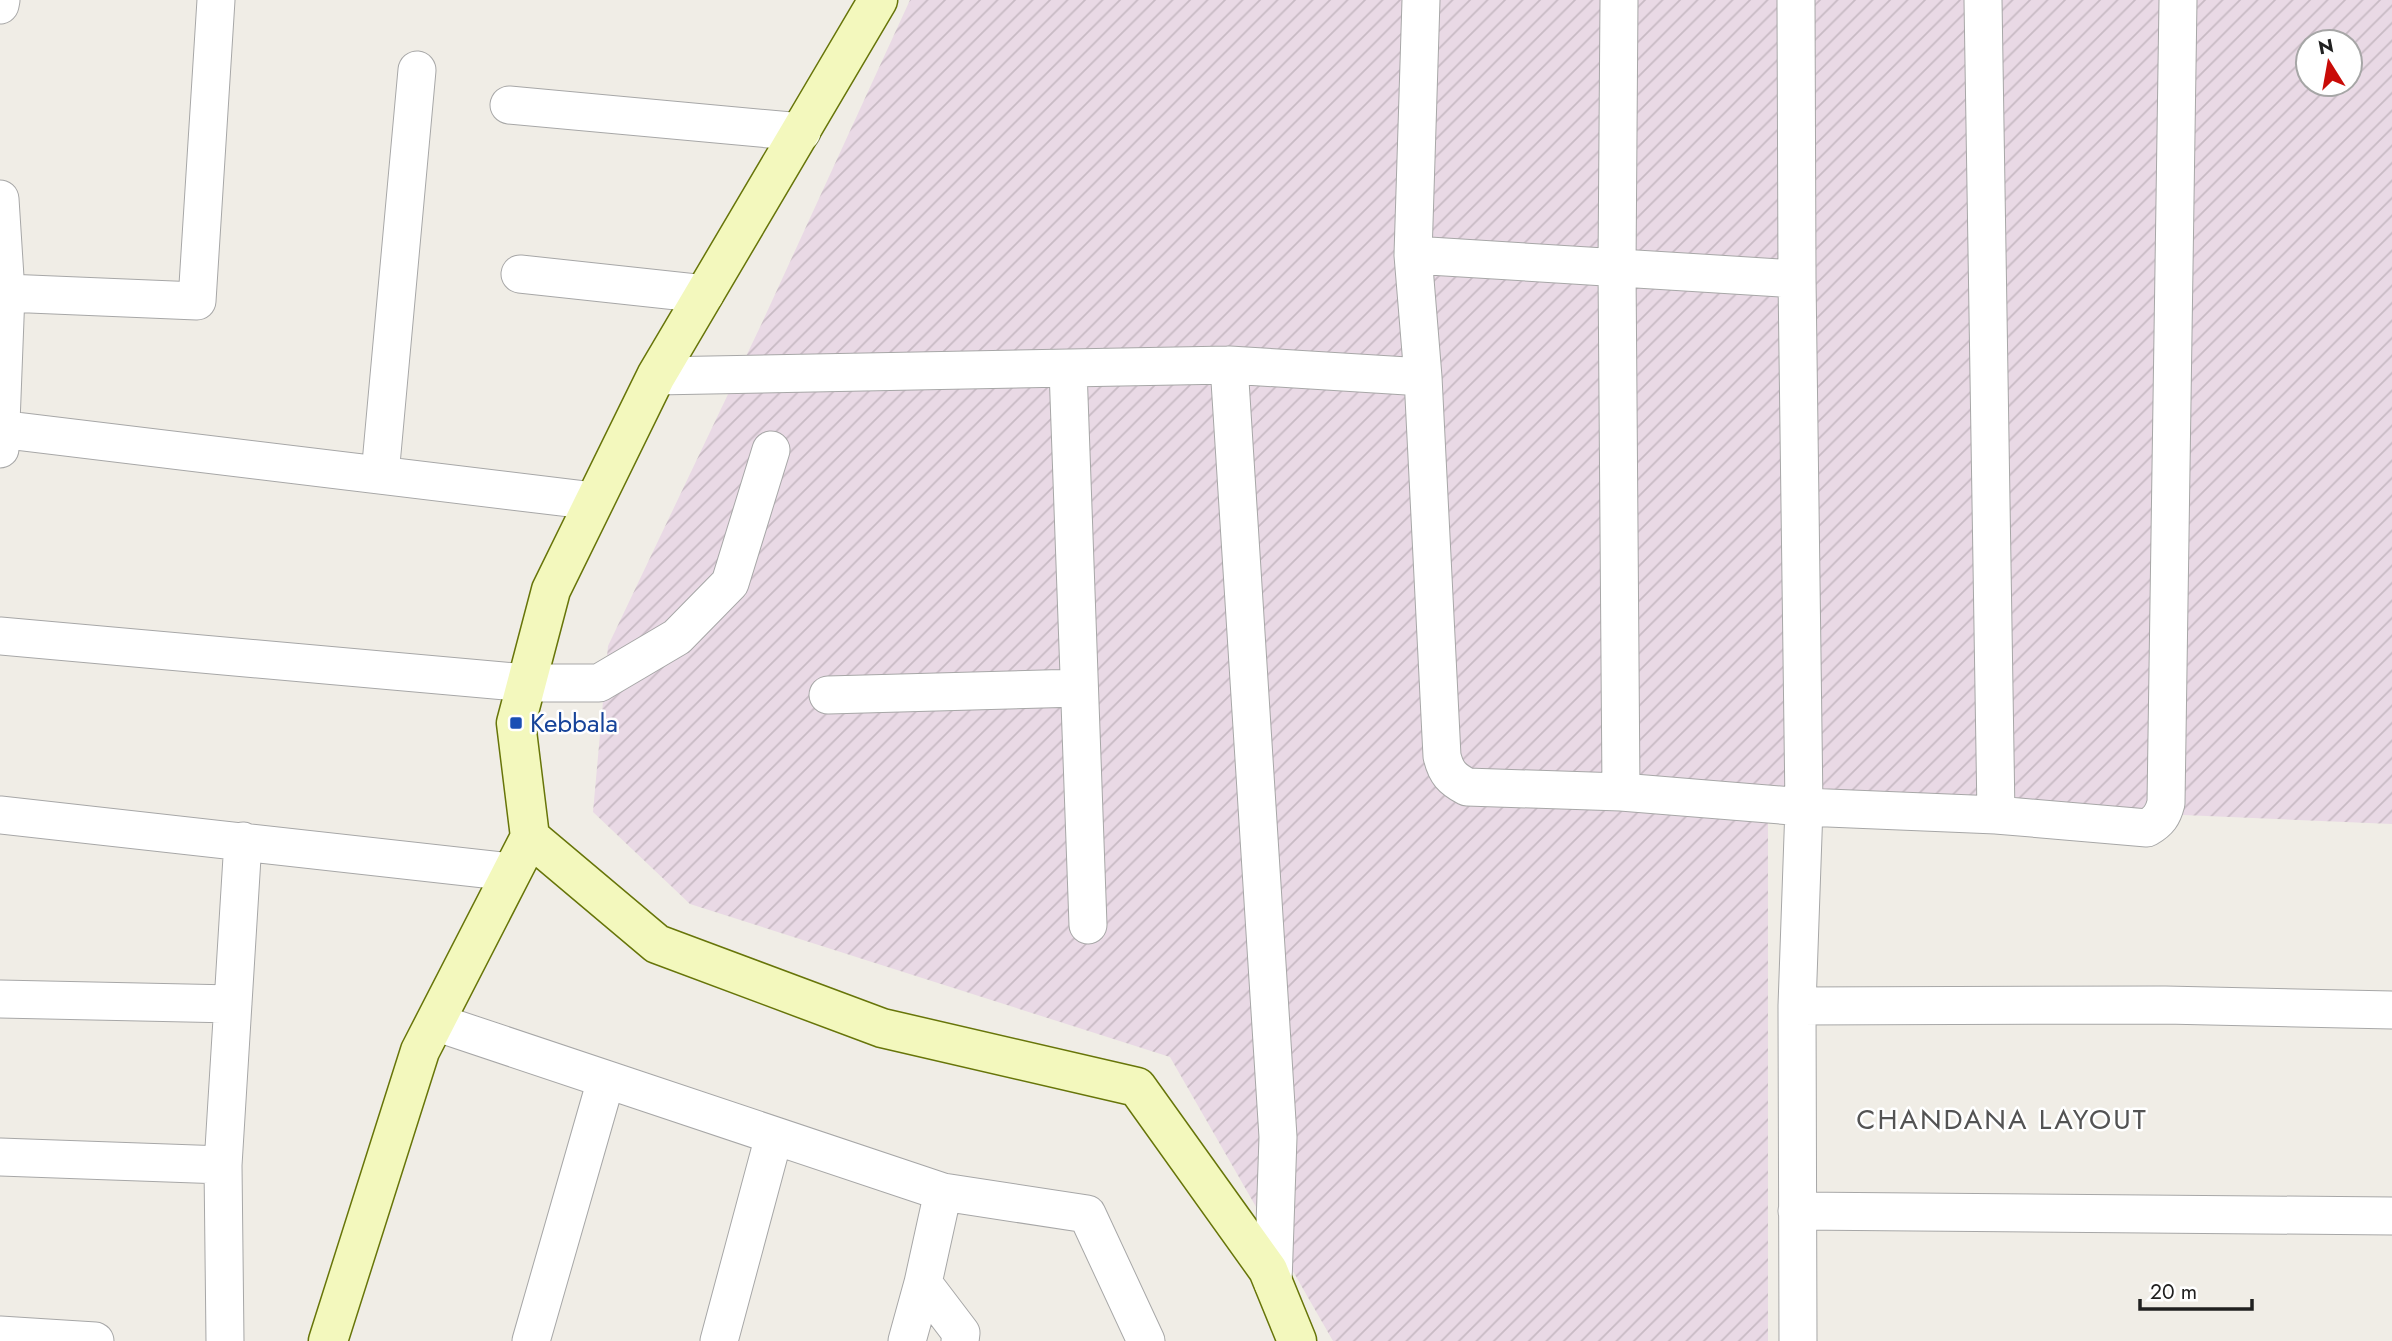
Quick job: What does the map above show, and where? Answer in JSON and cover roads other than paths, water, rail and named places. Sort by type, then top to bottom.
[{"type":"street","points":[[6,293],[197,301],[216,0]]},
{"type":"street","points":[[328,1341],[420,1051],[530,837],[516,723],[551,590],[656,376],[878,0]]},
{"type":"street","points":[[1422,0],[1413,256],[1423,377],[1442,756],[1445,770],[1453,780],[1467,787],[1621,792],[1804,807],[1996,815],[2147,828],[2157,822],[2166,803],[2178,0]]},
{"type":"street","points":[[1619,0],[1617,268],[1621,792]]},
{"type":"street","points":[[1796,0],[1804,807],[1797,1006],[1798,1341]]},
{"type":"street","points":[[1983,0],[1996,815]]},
{"type":"street","points":[[380,475],[417,70]]},
{"type":"street","points":[[509,105],[802,132]]},
{"type":"street","points":[[0,199],[6,293],[1,436],[380,475],[594,501]]},
{"type":"street","points":[[1413,256],[1797,279]]},
{"type":"street","points":[[520,274],[705,294]]},
{"type":"street","points":[[656,376],[1229,365],[1423,377]]},
{"type":"street","points":[[1229,365],[1278,1137],[1273,1283]]},
{"type":"street","points":[[1068,369],[1087,925]]},
{"type":"street","points":[[0,636],[527,683],[599,683],[677,638],[730,583],[771,450]]},
{"type":"street","points":[[828,695],[1079,688]]},
{"type":"street","points":[[0,814],[512,872]]},
{"type":"street","points":[[530,837],[657,944],[883,1028],[1137,1087],[1268,1270],[1297,1341]]},
{"type":"street","points":[[225,1341],[223,1166],[243,841]]},
{"type":"street","points":[[0,999],[233,1004]]},
{"type":"street","points":[[1797,1006],[2165,1005],[2392,1010]]},
{"type":"street","points":[[435,1022],[943,1192],[1087,1214],[1146,1341]]},
{"type":"street","points":[[531,1341],[606,1080]]},
{"type":"street","points":[[719,1341],[774,1136]]},
{"type":"street","points":[[0,1157],[223,1166]]},
{"type":"street","points":[[907,1341],[943,1192]]},
{"type":"street","points":[[1797,1210],[2392,1216]]},
{"type":"street","points":[[923,1283],[961,1333],[960,1341]]},
{"type":"street","points":[[0,1335],[95,1341]]},
{"type":"place","name":"Kebbala","points":[[516,723]]},
{"type":"district","name":"CHANDANA LAYOUT","points":[[2002,1119]]}]
